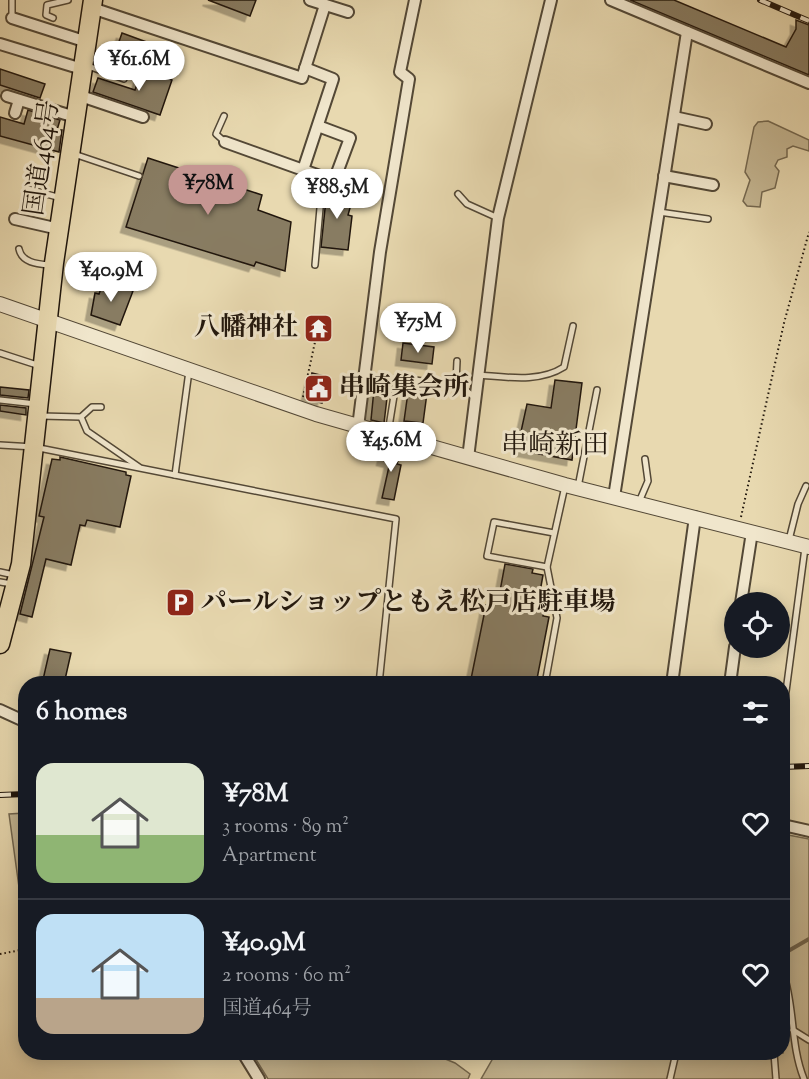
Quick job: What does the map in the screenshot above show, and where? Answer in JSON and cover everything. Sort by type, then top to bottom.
[{"type":"highway","name":"国道464号","points":[[1,637],[34,447],[54,264],[92,2]]},
{"type":"street","points":[[310,0],[348,12]]},
{"type":"street","points":[[358,427],[380,252],[409,79],[400,72],[415,0]]},
{"type":"street","points":[[468,458],[498,218],[551,0]]},
{"type":"street","points":[[611,0],[809,83]]},
{"type":"street","points":[[92,2],[302,78],[325,5]]},
{"type":"street","points":[[12,18],[87,42]]},
{"type":"street","points":[[614,497],[687,32]]},
{"type":"street","points":[[0,44],[83,67]]},
{"type":"street","points":[[303,170],[333,79],[305,68]]},
{"type":"street","points":[[78,95],[143,117]]},
{"type":"street","points":[[7,96],[75,117]]},
{"type":"street","points":[[15,113],[19,100]]},
{"type":"street","points":[[674,117],[706,124]]},
{"type":"street","points":[[225,142],[334,181],[350,138],[318,126]]},
{"type":"street","points":[[664,176],[713,185]]},
{"type":"street","points":[[15,219],[59,229]]},
{"type":"street","points":[[0,304],[189,371],[358,427],[571,487],[807,547]]},
{"type":"street","points":[[673,676],[695,517]]},
{"type":"street","points":[[742,592],[745,530]]},
{"type":"street","points":[[731,676],[734,658]]},
{"type":"street","points":[[0,710],[18,718]]},
{"type":"street","points":[[790,827],[809,831]]},
{"type":"street","points":[[247,1060],[259,1079]]},
{"type":"lane","points":[[12,0],[12,18]]},
{"type":"lane","points":[[53,18],[46,15],[47,4],[68,0]]},
{"type":"lane","points":[[83,67],[124,79]]},
{"type":"lane","points":[[224,116],[216,134],[225,142]]},
{"type":"lane","points":[[70,152],[139,176]]},
{"type":"lane","points":[[315,265],[320,208],[327,178]]},
{"type":"lane","points":[[28,189],[63,198]]},
{"type":"lane","points":[[458,194],[467,204],[498,218]]},
{"type":"lane","points":[[659,212],[708,219]]},
{"type":"lane","points":[[19,249],[21,256],[27,261],[48,266],[54,264]]},
{"type":"lane","points":[[478,375],[523,379],[555,373],[564,367],[573,326]]},
{"type":"lane","points":[[0,353],[42,367]]},
{"type":"lane","points":[[456,361],[456,382],[475,398]]},
{"type":"lane","points":[[175,475],[189,371]]},
{"type":"lane","points":[[388,435],[397,377],[428,382]]},
{"type":"lane","points":[[546,676],[557,618],[547,567],[554,533],[571,487],[597,390]]},
{"type":"lane","points":[[0,400],[37,410],[81,417]]},
{"type":"lane","points":[[81,417],[92,407],[101,407]]},
{"type":"lane","points":[[81,417],[87,431],[142,470]]},
{"type":"lane","points":[[0,445],[34,447],[396,519],[380,676]]},
{"type":"lane","points":[[639,503],[648,481],[645,459]]},
{"type":"lane","points":[[788,542],[798,504],[806,486]]},
{"type":"lane","points":[[547,567],[487,556],[494,522],[554,533]]},
{"type":"lane","points":[[788,676],[807,547]]},
{"type":"lane","points":[[0,572],[12,581]]},
{"type":"lane","points":[[790,1002],[796,1059],[804,1079]]},
{"type":"lane","points":[[793,1030],[809,1040]]},
{"type":"lane","points":[[670,1079],[674,1060]]},
{"type":"lane","points":[[775,1060],[776,1079]]},
{"type":"path","points":[[745,530],[784,323],[809,232]]},
{"type":"path","points":[[300,409],[315,342]]},
{"type":"path","points":[[0,954],[18,951]]},
{"type":"shaded area","points":[[768,121],[809,140],[809,151],[793,146],[787,149],[787,157],[778,160],[775,166],[779,171],[775,188],[762,192],[760,207],[747,206],[743,201],[750,180],[745,172],[754,127],[758,122]]},
{"type":"shaded area","points":[[18,813],[18,880],[9,814]]},
{"type":"shaded area","points":[[790,835],[809,839],[809,1079],[481,1079],[492,1060],[790,1060]]},
{"type":"shaded area","points":[[256,1060],[448,1060],[470,1074],[468,1079],[268,1079]]},
{"type":"building","points":[[208,0],[256,0],[250,16]]},
{"type":"building","points":[[630,0],[674,0],[786,47],[796,29],[796,20],[809,25],[809,75]]},
{"type":"building","points":[[122,33],[152,44],[143,67],[114,56]]},
{"type":"building","points":[[0,69],[45,84],[40,98],[0,85]]},
{"type":"building","points":[[142,70],[172,80],[160,115],[93,92],[98,78],[135,90]]},
{"type":"building","points":[[28,110],[60,120],[57,130],[62,130],[59,152],[0,136],[0,117],[24,124]]},
{"type":"building","points":[[148,158],[262,195],[258,210],[291,222],[285,271],[256,262],[254,266],[126,227]]},
{"type":"building","points":[[330,188],[354,194],[348,215],[352,216],[348,250],[321,247]]},
{"type":"building","points":[[104,280],[133,291],[120,325],[91,315],[95,293],[99,294]]},
{"type":"building","points":[[403,343],[434,347],[432,364],[401,360]]},
{"type":"building","points":[[312,373],[328,377],[322,403],[306,399]]},
{"type":"building","points":[[375,379],[389,381],[384,423],[371,420]]},
{"type":"building","points":[[555,380],[582,383],[572,460],[517,450],[527,404],[551,408]]},
{"type":"building","points":[[409,385],[419,386],[418,391],[427,393],[423,423],[404,421]]},
{"type":"building","points":[[0,387],[29,390],[28,398],[0,395]]},
{"type":"building","points":[[0,405],[26,408],[26,415],[0,411]]},
{"type":"building","points":[[386,446],[398,449],[397,452],[400,453],[397,464],[401,465],[394,500],[382,498],[390,462],[382,460]]},
{"type":"building","points":[[60,457],[126,472],[126,475],[131,476],[120,527],[87,520],[85,526],[80,525],[71,565],[46,559],[32,617],[20,614],[44,517],[39,516],[52,459],[60,460]]},
{"type":"building","points":[[505,564],[533,569],[532,573],[543,575],[537,609],[544,610],[543,616],[549,617],[538,676],[472,676],[486,605],[491,607],[492,601],[498,602]]},
{"type":"building","points":[[50,649],[71,653],[66,676],[44,676]]},
{"type":"waterway","points":[[790,950],[809,939]]},
{"type":"railway","points":[[760,0],[809,21]]},
{"type":"railway","points":[[790,767],[809,766]]},
{"type":"railway","points":[[0,795],[18,794]]},
{"type":"place","name":"八幡神社","points":[[319,328]]},
{"type":"place","name":"串崎集会所","points":[[318,388]]},
{"type":"place","name":"パールショップともえ松戸店駐車場","points":[[180,603]]},
{"type":"district","name":"串崎新田","points":[[555,446]]}]
